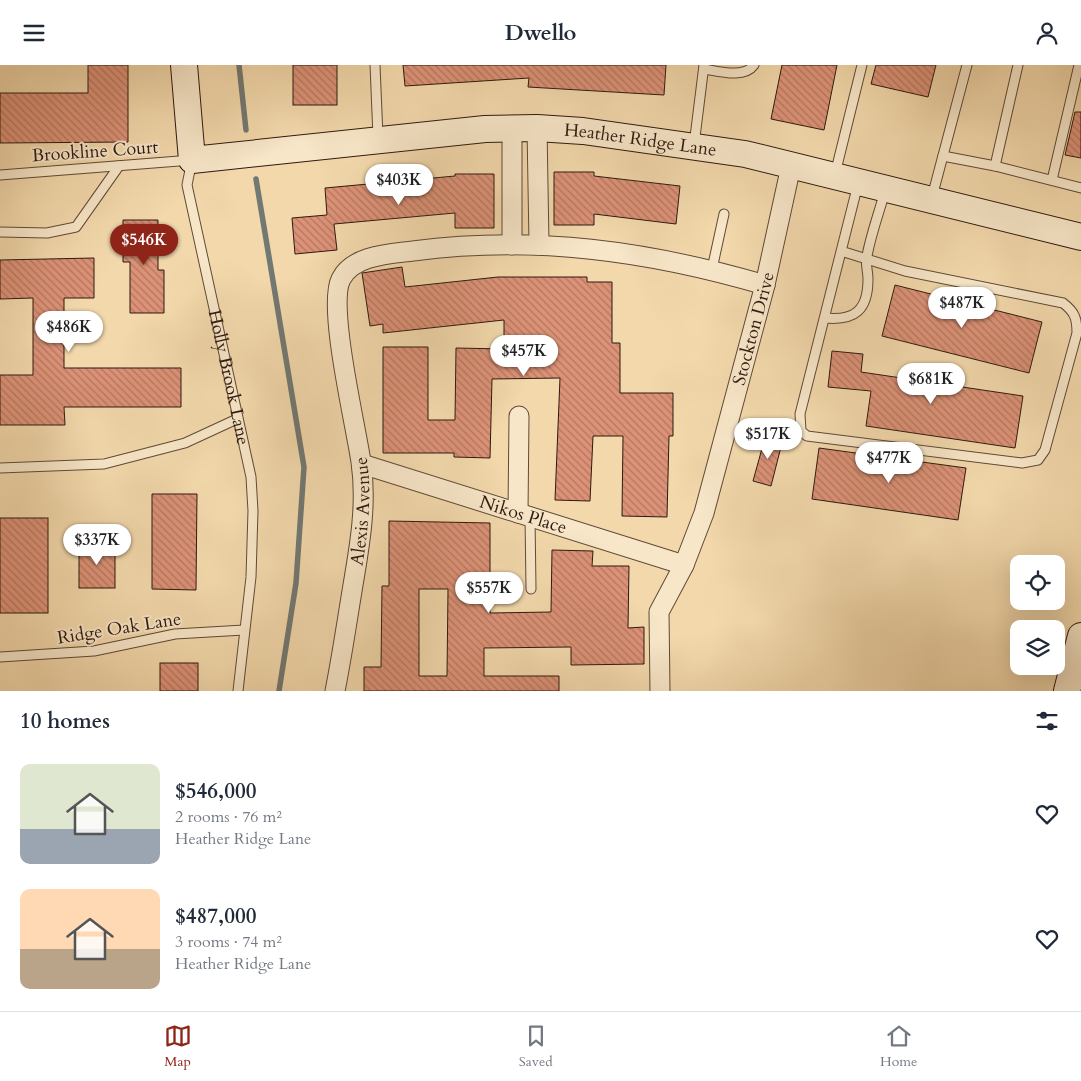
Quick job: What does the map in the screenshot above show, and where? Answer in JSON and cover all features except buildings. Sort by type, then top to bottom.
[{"type":"street","name":"Holly Brook Lane","points":[[184,65],[192,160]]},
{"type":"street","name":"Heather Ridge Lane","points":[[192,160],[485,129],[525,128],[584,131],[744,154],[1081,237]]},
{"type":"street","points":[[525,128],[539,244]]},
{"type":"street","points":[[525,128],[512,245],[539,244],[612,251],[712,269],[765,285]]},
{"type":"street","name":"Stockton Drive","points":[[660,691],[659,613],[684,565],[704,513],[765,285],[791,166]]},
{"type":"street","name":"Alexis Avenue","points":[[335,691],[363,521],[362,464],[337,316],[340,280],[347,272],[367,257],[431,249],[512,245]]},
{"type":"street","points":[[519,417],[524,514]]},
{"type":"street","name":"Nikos Place","points":[[362,464],[684,565]]},
{"type":"street","points":[[1068,691],[1081,636]]},
{"type":"lane","points":[[376,65],[378,140]]},
{"type":"lane","points":[[694,146],[704,67],[733,73],[744,72],[751,69],[754,65]]},
{"type":"lane","points":[[841,251],[904,271],[1063,303],[1072,310],[1077,319],[1077,333],[1045,450],[1038,460],[1022,463],[807,436],[801,431],[800,414],[841,251],[846,179],[862,65]]},
{"type":"lane","points":[[931,200],[966,65]]},
{"type":"lane","points":[[995,166],[1018,65]]},
{"type":"lane","points":[[1052,180],[1079,65]]},
{"type":"lane","points":[[943,155],[1081,188]]},
{"type":"lane","name":"Brookline Court","points":[[0,175],[192,160]]},
{"type":"lane","name":"Holly Brook Lane","points":[[192,160],[187,185],[251,477],[253,511],[251,577],[238,691]]},
{"type":"lane","points":[[0,232],[47,233],[76,227],[119,166]]},
{"type":"lane","points":[[825,318],[841,320],[852,317],[859,311],[867,294],[866,258],[885,189]]},
{"type":"lane","points":[[712,269],[724,215]]},
{"type":"lane","points":[[0,468],[104,464],[185,443],[238,419]]},
{"type":"lane","points":[[524,514],[531,589]]},
{"type":"lane","name":"Ridge Oak Lane","points":[[0,657],[94,651],[175,634],[244,629]]},
{"type":"waterway","points":[[239,65],[246,130]]},
{"type":"waterway","points":[[256,179],[304,467],[296,583],[279,691]]}]
